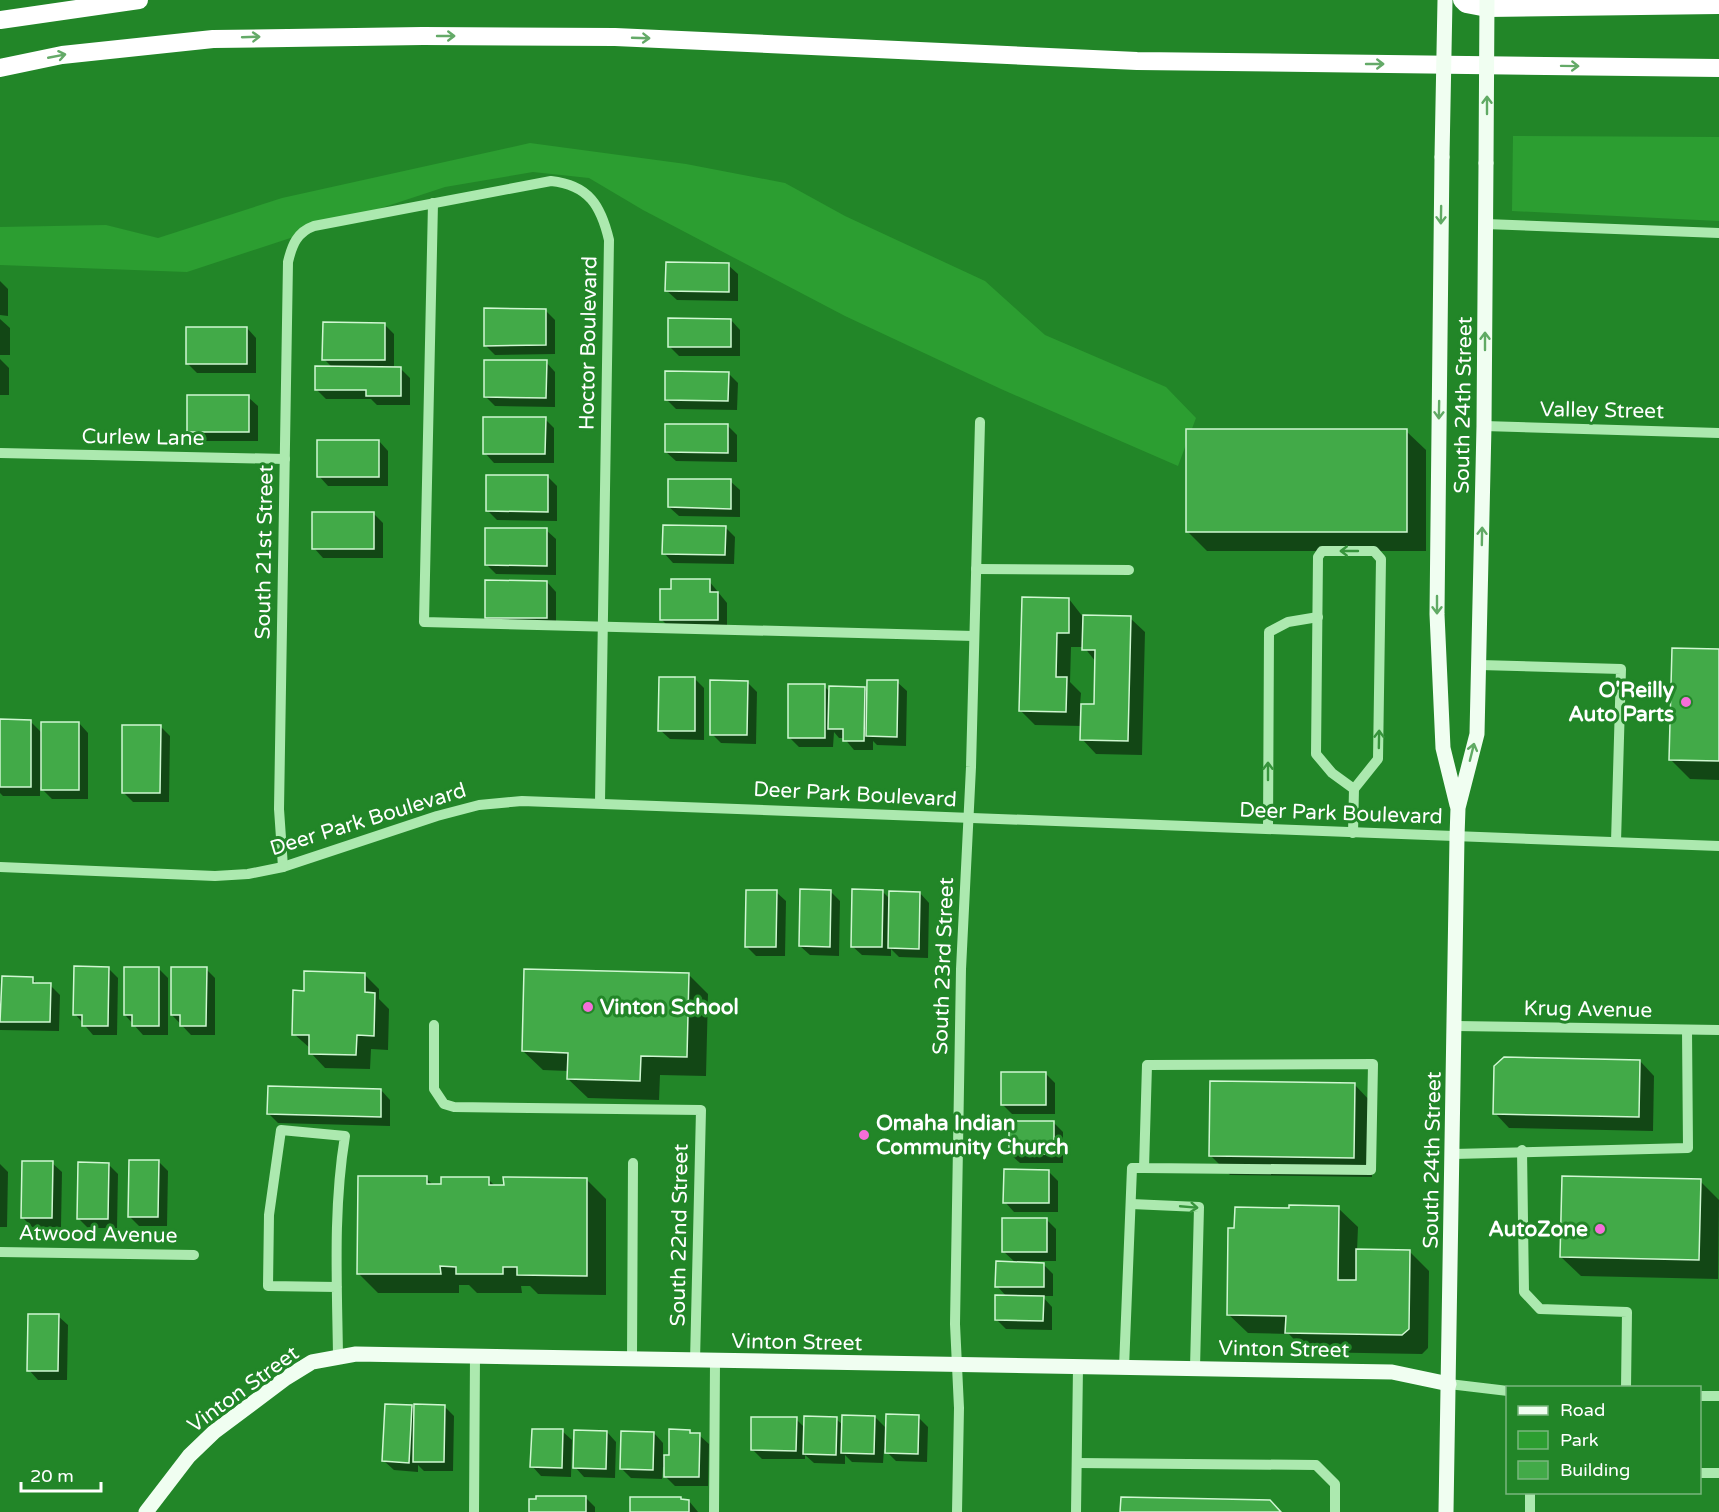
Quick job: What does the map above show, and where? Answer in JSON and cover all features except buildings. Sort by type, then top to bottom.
[{"type":"highway","points":[[0,20],[139,0]]},
{"type":"highway","points":[[1462,0],[1466,4],[1719,5]]},
{"type":"highway","points":[[0,68],[62,55],[153,44],[289,36],[615,36],[1137,61],[1719,68]]},
{"type":"main road","name":"South 24th Street","points":[[1445,0],[1437,614],[1443,748],[1458,808]]},
{"type":"main road","name":"South 24th Street","points":[[1446,1512],[1458,808],[1477,734],[1480,665],[1487,4]]},
{"type":"main road","name":"Vinton Street","points":[[146,1512],[189,1456],[214,1431],[286,1378],[312,1362],[338,1356],[475,1355],[715,1362],[1392,1372],[1449,1384]]},
{"type":"street","name":"Hoctor Boulevard","points":[[296,238],[306,229],[314,226],[551,181],[569,183],[584,191],[603,218],[609,240],[600,802]]},
{"type":"street","points":[[433,203],[424,622],[974,636]]},
{"type":"street","points":[[1485,224],[1719,233]]},
{"type":"street","name":"South 21st Street","points":[[283,867],[279,809],[288,262],[296,238]]},
{"type":"street","name":"South 23rd Street","points":[[957,1512],[955,1324],[961,969],[980,422]]},
{"type":"street","name":"Valley Street","points":[[1484,426],[1719,433]]},
{"type":"street","name":"Curlew Lane","points":[[0,453],[285,459]]},
{"type":"street","points":[[1353,832],[1354,789],[1378,759],[1381,559],[1374,551],[1322,551],[1318,557],[1316,753],[1332,773],[1354,789]]},
{"type":"street","points":[[976,569],[1129,570]]},
{"type":"street","points":[[1268,829],[1269,632],[1288,622],[1318,617]]},
{"type":"street","points":[[1480,665],[1621,669],[1616,842]]},
{"type":"street","name":"Deer Park Boulevard","points":[[0,867],[215,876],[248,874],[283,867],[479,805],[522,801],[600,802],[1719,846]]},
{"type":"street","name":"South 22nd Street","points":[[434,1025],[434,1089],[444,1104],[454,1107],[701,1110],[695,1361]]},
{"type":"street","name":"Krug Avenue","points":[[1456,1026],[1719,1030]]},
{"type":"street","points":[[1453,1154],[1522,1150],[1688,1149],[1687,1030]]},
{"type":"street","points":[[1124,1368],[1132,1168],[1371,1170],[1373,1064],[1147,1065],[1144,1168]]},
{"type":"street","points":[[337,1287],[267,1286],[269,1215],[281,1130],[345,1136],[337,1197],[338,1356]]},
{"type":"street","points":[[1522,1150],[1524,1292],[1540,1309],[1627,1312],[1626,1386]]},
{"type":"street","points":[[632,1359],[633,1163]]},
{"type":"street","points":[[1131,1204],[1199,1207],[1195,1368]]},
{"type":"street","name":"Atwood Avenue","points":[[0,1252],[194,1255]]},
{"type":"street","points":[[474,1512],[475,1355]]},
{"type":"street","points":[[714,1512],[715,1362]]},
{"type":"street","points":[[1076,1512],[1078,1367]]},
{"type":"street","name":"Vinton Street","points":[[1449,1384],[1506,1391]]},
{"type":"street","points":[[1701,1396],[1719,1396]]},
{"type":"street","points":[[1077,1462],[1316,1465],[1335,1484],[1335,1512]]},
{"type":"street","points":[[1701,1473],[1719,1473]]},
{"type":"street","points":[[1530,1494],[1530,1512]]},
{"type":"green space","points":[[1513,136],[1719,137],[1719,221],[1512,211]]},
{"type":"green space","points":[[530,143],[686,164],[785,183],[845,216],[985,281],[1045,335],[1166,387],[1196,418],[1178,466],[1001,389],[845,316],[643,210],[589,178],[533,172],[445,187],[187,272],[0,265],[0,227],[106,225],[158,238],[282,198]]},
{"type":"place","name":"O'Reilly Auto Parts","points":[[1686,702]]},
{"type":"place","name":"Vinton School","points":[[588,1007]]},
{"type":"place","name":"Omaha Indian Community Church","points":[[864,1135]]},
{"type":"place","name":"AutoZone","points":[[1600,1229]]}]
